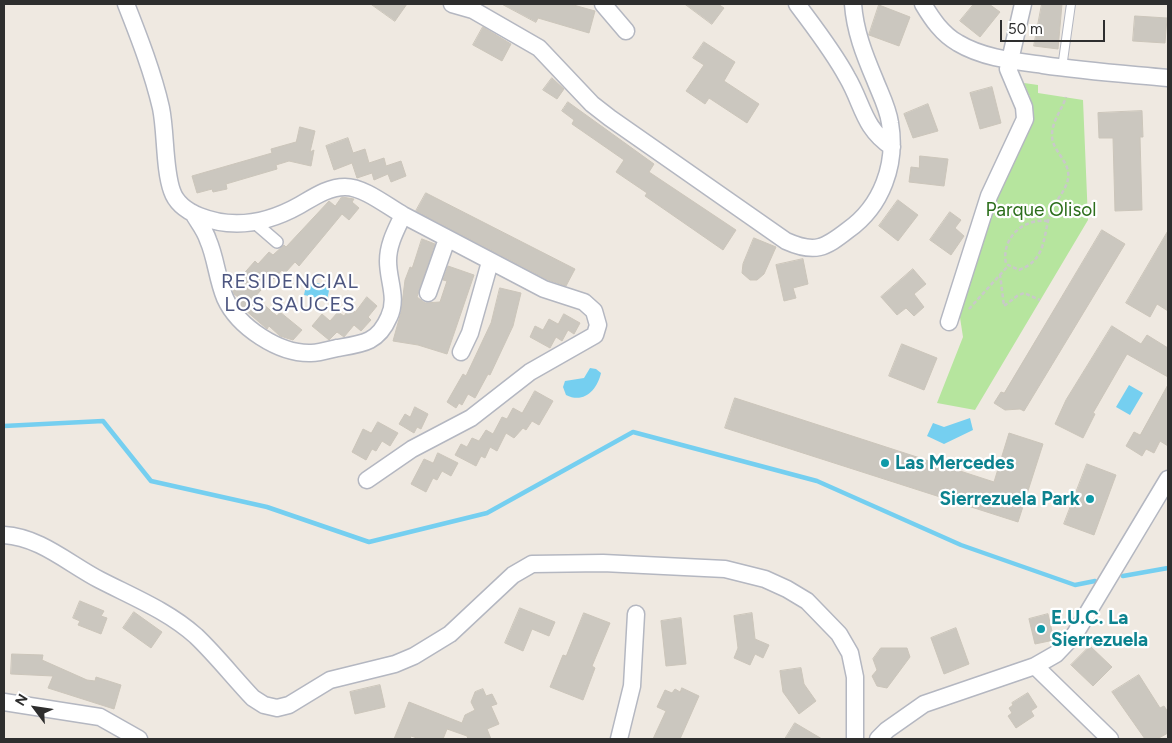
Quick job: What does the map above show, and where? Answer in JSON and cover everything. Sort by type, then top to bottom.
[{"type":"street","points":[[126,4],[161,108],[171,190],[178,202],[193,213],[210,220],[235,225],[255,223],[289,211],[326,190],[346,187],[362,192],[490,262],[544,289],[584,302],[594,311],[598,325],[595,335],[530,372],[471,418],[412,449],[367,480]]},
{"type":"street","points":[[452,4],[473,10],[539,48],[592,104],[610,118],[786,241],[799,247],[812,249],[822,247],[852,227],[875,203],[885,184],[892,147],[890,122],[856,32],[853,4]]},
{"type":"street","points":[[603,4],[626,31]]},
{"type":"street","points":[[797,4],[847,76],[867,122],[881,139],[892,147]]},
{"type":"street","points":[[922,4],[932,20],[944,33],[957,43],[988,55],[1010,61],[1062,68],[1168,78]]},
{"type":"street","points":[[949,322],[989,196],[1025,119],[1024,107],[1008,70],[1023,4]]},
{"type":"street","points":[[193,213],[208,239],[226,300],[237,316],[253,331],[273,344],[291,350],[310,353],[364,343],[379,335],[390,316],[394,297],[388,263],[390,242],[403,215]]},
{"type":"street","points":[[255,223],[277,242]]},
{"type":"street","points":[[428,293],[447,239]]},
{"type":"street","points":[[461,352],[470,333],[490,262]]},
{"type":"street","points":[[878,739],[887,730],[924,704],[1036,666],[1056,654],[1075,634],[1168,479]]},
{"type":"street","points":[[4,535],[40,544],[100,580],[168,615],[196,637],[253,698],[264,705],[277,708],[289,705],[330,680],[395,664],[414,656],[450,634],[513,574],[532,564],[603,563],[725,569],[765,579],[787,589],[807,602],[839,634],[850,653],[855,677],[855,739]]},
{"type":"street","points":[[619,739],[632,686],[636,614]]},
{"type":"street","points":[[1036,666],[1110,739]]},
{"type":"street","points":[[4,702],[100,717],[139,739]]},
{"type":"lane","points":[[1062,68],[1071,4]]},
{"type":"path","points":[[1008,266],[1019,270],[1027,267],[1035,259],[1044,245],[1048,221],[1068,179],[1068,169],[1052,138],[1053,127],[1066,97]]},
{"type":"path","points":[[1008,266],[1004,255],[1010,239],[1019,228],[1027,222],[1048,221]]},
{"type":"path","points":[[967,311],[1008,266]]},
{"type":"path","points":[[1000,274],[1004,306],[1024,293],[1040,300]]},
{"type":"green space","name":"Parque Olisol","points":[[1024,83],[1038,85],[1038,93],[1083,100],[1088,220],[975,410],[937,403],[963,337],[959,311],[1003,182],[1027,136],[1033,120],[1030,97]]},
{"type":"water","points":[[307,281],[330,286],[327,300],[304,295]]},
{"type":"water","points":[[590,368],[596,369],[601,373],[593,390],[589,394],[578,398],[566,395],[563,387],[565,381],[584,378]]},
{"type":"water","points":[[1129,385],[1143,393],[1130,415],[1116,407]]},
{"type":"water","points":[[970,418],[973,430],[944,444],[927,436],[933,423],[944,427]]},
{"type":"building","points":[[371,4],[407,4],[395,21]]},
{"type":"building","points":[[502,4],[570,4],[595,11],[589,33],[538,18],[536,22]]},
{"type":"building","points":[[685,4],[718,4],[724,8],[712,24]]},
{"type":"building","points":[[974,4],[989,4],[1000,12],[980,37],[960,21]]},
{"type":"building","points":[[1042,4],[1062,4],[1058,49],[1034,46]]},
{"type":"building","points":[[879,5],[910,17],[899,46],[869,35]]},
{"type":"building","points":[[1135,16],[1167,18],[1165,43],[1133,41]]},
{"type":"building","points":[[483,27],[511,44],[502,61],[473,45]]},
{"type":"building","points":[[704,42],[735,62],[724,81],[759,104],[747,123],[709,98],[705,104],[686,91],[704,65],[693,58]]},
{"type":"building","points":[[552,78],[564,89],[557,99],[543,90]]},
{"type":"building","points":[[992,87],[1001,123],[980,129],[970,93]]},
{"type":"building","points":[[568,102],[654,164],[649,172],[736,230],[723,250],[645,196],[647,193],[616,172],[624,160],[572,124],[574,120],[562,111]]},
{"type":"building","points":[[928,104],[938,131],[913,138],[904,114]]},
{"type":"building","points":[[1142,111],[1143,137],[1140,137],[1142,210],[1115,211],[1113,138],[1099,138],[1098,113]]},
{"type":"building","points":[[300,127],[315,131],[310,152],[314,150],[311,166],[289,161],[276,165],[277,169],[226,184],[227,189],[213,192],[212,189],[197,193],[192,176],[272,153],[271,149],[296,142]]},
{"type":"building","points":[[348,138],[353,153],[365,149],[369,163],[384,158],[386,166],[401,161],[406,176],[391,182],[388,174],[374,180],[372,173],[357,178],[352,163],[334,170],[326,146]]},
{"type":"building","points":[[920,156],[948,159],[944,186],[909,182],[911,167],[919,168]]},
{"type":"building","points":[[426,193],[575,269],[566,286],[548,280],[416,211]]},
{"type":"building","points":[[342,197],[354,199],[352,202],[359,208],[349,220],[342,214],[299,266],[295,262],[285,273],[282,270],[274,279],[272,277],[255,297],[277,316],[280,312],[302,330],[293,340],[280,336],[269,326],[267,329],[244,309],[239,303],[242,300],[234,294],[232,287],[255,261],[258,264],[269,252],[273,255],[284,245],[286,247],[329,201],[335,206]]},
{"type":"building","points":[[898,200],[918,215],[898,241],[879,226]]},
{"type":"building","points":[[950,212],[961,220],[955,228],[964,236],[951,255],[930,240]]},
{"type":"building","points":[[1102,230],[1125,244],[1024,411],[1020,409],[1005,410],[994,403],[1001,392],[1004,393]]},
{"type":"building","points":[[1168,231],[1168,311],[1157,304],[1150,317],[1126,303]]},
{"type":"building","points":[[754,238],[776,247],[764,274],[757,280],[750,280],[742,273],[743,264]]},
{"type":"building","points":[[422,239],[435,244],[417,297],[425,303],[440,302],[447,281],[443,280],[448,266],[474,275],[447,354],[418,345],[393,341],[401,312],[405,280],[410,267],[412,268]]},
{"type":"building","points":[[803,259],[808,284],[793,288],[796,298],[784,301],[776,265]]},
{"type":"building","points":[[913,269],[926,284],[914,294],[924,307],[914,316],[906,308],[897,315],[881,297]]},
{"type":"building","points":[[500,288],[521,293],[513,326],[490,375],[488,374],[475,398],[468,394],[462,405],[459,403],[456,408],[447,402],[463,374],[466,376],[491,323]]},
{"type":"building","points":[[367,297],[377,306],[368,317],[371,320],[361,331],[354,325],[344,337],[337,332],[329,340],[312,326],[322,314],[330,321],[338,312],[344,316],[350,308],[355,312]]},
{"type":"building","points":[[564,314],[580,323],[574,334],[568,330],[562,341],[556,337],[550,348],[530,337],[535,326],[543,330],[549,319],[558,324]]},
{"type":"building","points":[[1112,326],[1141,344],[1147,335],[1168,348],[1168,377],[1127,354],[1093,413],[1095,414],[1083,438],[1055,424],[1066,400]]},
{"type":"building","points":[[902,344],[937,358],[924,390],[889,376]]},
{"type":"building","points":[[1168,385],[1168,446],[1160,441],[1154,453],[1146,449],[1142,456],[1126,446],[1134,432],[1140,435]]},
{"type":"building","points":[[535,391],[553,401],[539,425],[532,421],[526,430],[523,428],[514,438],[506,433],[497,451],[490,447],[485,458],[481,456],[476,466],[455,455],[461,444],[467,447],[472,438],[479,441],[486,430],[493,434],[502,417],[507,419],[513,408],[522,413]]},
{"type":"building","name":"Las Mercedes","points":[[735,398],[994,482],[1009,433],[1043,444],[1018,522],[725,428]]},
{"type":"building","points":[[415,407],[428,414],[421,429],[417,427],[414,433],[399,424],[405,414],[410,417]]},
{"type":"building","points":[[378,422],[398,433],[390,446],[382,441],[376,451],[372,449],[366,460],[352,452],[363,429],[371,433]]},
{"type":"building","points":[[438,453],[458,463],[451,476],[442,471],[437,480],[433,478],[426,492],[411,484],[424,459],[433,463]]},
{"type":"building","name":"Sierrezuela Park","points":[[1087,464],[1116,475],[1094,535],[1064,524]]},
{"type":"building","points":[[80,601],[104,611],[101,616],[107,618],[101,634],[78,625],[80,621],[73,618]]},
{"type":"building","points":[[520,608],[555,622],[549,636],[532,629],[523,651],[505,643]]},
{"type":"building","points":[[134,612],[162,632],[151,648],[123,628]]},
{"type":"building","points":[[584,613],[610,623],[592,666],[595,668],[583,700],[550,687],[563,655],[566,656]]},
{"type":"building","points":[[752,613],[755,639],[769,645],[763,658],[755,654],[750,665],[734,658],[738,648],[734,616]]},
{"type":"building","name":"E.U.C. La Sierrezuela","points":[[1048,614],[1054,640],[1035,644],[1029,619]]},
{"type":"building","points":[[681,618],[686,664],[666,666],[661,621]]},
{"type":"building","points":[[956,628],[969,664],[944,674],[931,638]]},
{"type":"building","points":[[1090,646],[1112,667],[1093,686],[1071,665]]},
{"type":"building","points":[[881,648],[907,648],[910,657],[887,688],[877,686],[872,676],[877,670],[873,659]]},
{"type":"building","points":[[12,654],[43,655],[42,660],[87,680],[95,681],[96,677],[121,685],[114,709],[48,688],[53,676],[11,674]]},
{"type":"building","points":[[801,668],[804,684],[816,701],[799,714],[783,692],[780,671]]},
{"type":"building","points":[[1139,675],[1160,708],[1164,706],[1168,712],[1168,733],[1157,739],[1145,739],[1112,692]]},
{"type":"building","points":[[380,685],[385,707],[355,714],[350,692]]},
{"type":"building","points":[[682,688],[699,696],[680,739],[653,739],[666,711],[657,707],[665,690],[672,693],[675,689],[680,692]]},
{"type":"building","points":[[483,689],[486,696],[492,694],[497,704],[491,706],[499,724],[487,729],[491,739],[468,739],[467,736],[447,729],[443,739],[420,739],[411,736],[410,739],[394,739],[409,702],[462,723],[465,715],[475,710],[471,702],[475,692]]},
{"type":"building","points":[[1028,693],[1037,707],[1031,711],[1034,716],[1016,728],[1008,716],[1012,713],[1009,708],[1013,705],[1012,703]]},
{"type":"building","points":[[795,723],[822,739],[785,739]]},
{"type":"waterway","points":[[4,426],[103,421],[151,481],[267,507],[369,542],[487,513],[633,432],[817,481],[961,545],[1075,585],[1095,581]]},
{"type":"waterway","points":[[1123,576],[1168,568]]},
{"type":"place","name":"Las Mercedes","points":[[885,463]]},
{"type":"place","name":"Sierrezuela Park","points":[[1090,499]]},
{"type":"place","name":"E.U.C. La Sierrezuela","points":[[1041,629]]},
{"type":"district","name":"RESIDENCIAL LOS SAUCES","points":[[290,294]]}]
